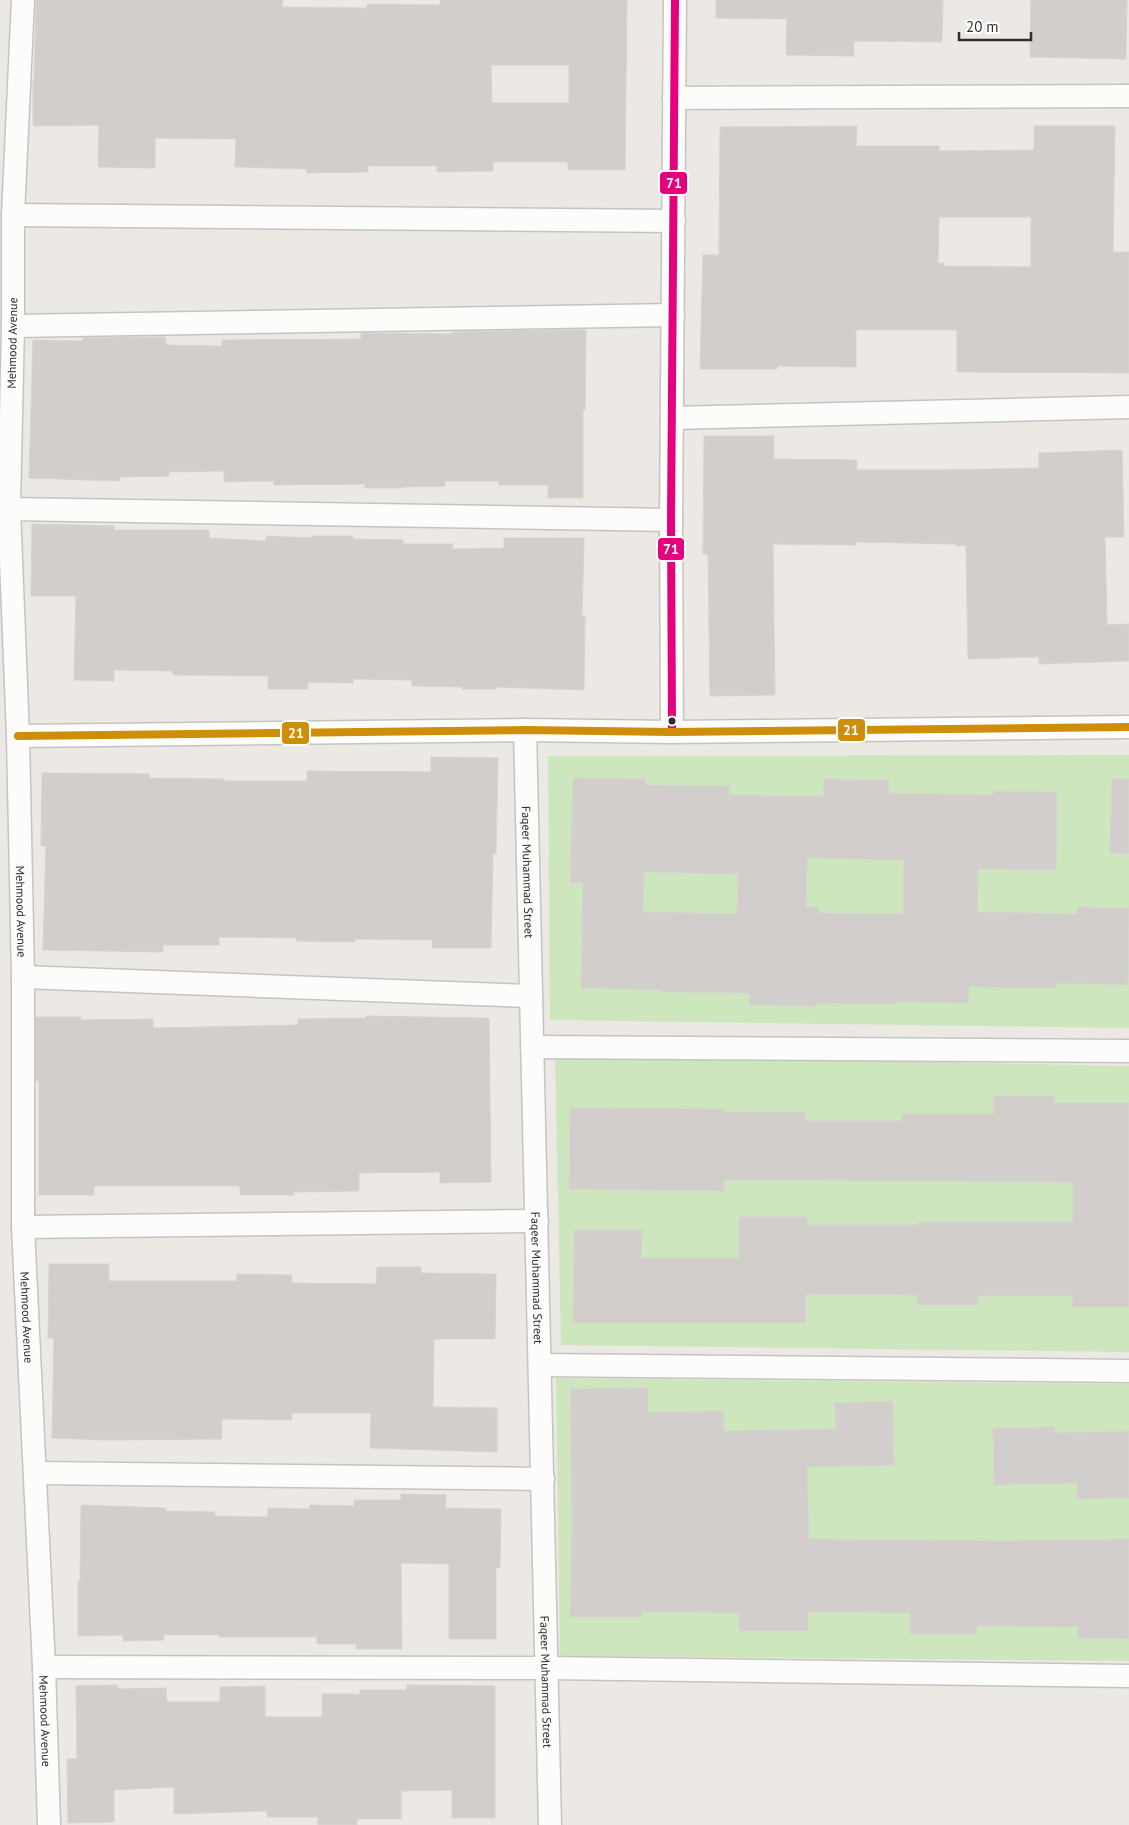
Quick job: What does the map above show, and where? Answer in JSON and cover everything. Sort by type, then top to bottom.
[{"type":"street","name":"Mehmood Avenue","points":[[23,0],[13,215],[13,326],[9,509],[18,736],[24,977],[23,1227],[44,1667],[49,1825]]},
{"type":"street","points":[[672,732],[671,520],[675,0]]},
{"type":"street","points":[[674,98],[1129,96]]},
{"type":"street","points":[[13,215],[674,222]]},
{"type":"street","points":[[13,326],[673,315]]},
{"type":"street","points":[[672,418],[1129,406]]},
{"type":"street","points":[[9,509],[671,520]]},
{"type":"street","points":[[18,736],[525,730],[672,732],[1129,727]]},
{"type":"street","name":"Faqeer Muhammad Street","points":[[525,730],[548,1668],[550,1825]]},
{"type":"street","points":[[24,977],[532,996]]},
{"type":"street","points":[[532,1047],[1129,1051]]},
{"type":"street","points":[[23,1227],[537,1221]]},
{"type":"street","points":[[540,1365],[1129,1371]]},
{"type":"street","points":[[34,1473],[543,1479]]},
{"type":"street","points":[[44,1667],[548,1668],[1129,1676]]},
{"type":"green space","points":[[1129,755],[1129,1028],[550,1020],[548,756]]},
{"type":"green space","points":[[555,1054],[1129,1066],[1129,1352],[561,1345]]},
{"type":"green space","points":[[556,1378],[1129,1384],[1129,1661],[560,1656]]},
{"type":"building","points":[[36,0],[283,0],[282,7],[367,8],[367,4],[440,5],[440,0],[627,0],[625,170],[568,170],[568,162],[493,162],[493,171],[437,172],[437,166],[368,166],[368,172],[307,173],[307,169],[235,167],[236,139],[155,138],[155,168],[98,167],[99,125],[33,126]],"holes":[[[491,65],[569,65],[569,103],[492,103]]]},
{"type":"building","points":[[716,0],[943,0],[942,42],[854,41],[854,56],[786,55],[787,19],[716,18]]},
{"type":"building","points":[[1031,0],[1127,0],[1126,59],[1030,57]]},
{"type":"building","points":[[857,126],[856,146],[939,146],[939,151],[1034,150],[1034,126],[1115,126],[1113,252],[1129,252],[1129,373],[957,372],[957,330],[856,330],[856,367],[777,366],[777,369],[700,369],[703,255],[719,255],[720,127]],"holes":[[[939,217],[1031,217],[1031,267],[944,266],[944,263],[938,263]]]},
{"type":"building","points":[[586,330],[585,410],[583,410],[583,498],[548,498],[548,485],[499,485],[499,481],[445,481],[445,486],[404,488],[365,488],[365,484],[274,485],[274,481],[224,482],[224,471],[169,472],[169,476],[120,477],[120,481],[29,478],[33,340],[82,341],[83,338],[166,337],[166,345],[222,346],[222,340],[361,339],[361,333],[452,334],[452,332]]},
{"type":"building","points":[[704,436],[774,436],[774,459],[857,460],[856,470],[1039,468],[1039,453],[1122,450],[1124,537],[1105,537],[1107,625],[1129,624],[1129,661],[1039,664],[1039,657],[968,659],[966,545],[856,542],[856,545],[773,544],[775,695],[710,696],[708,554],[703,554]]},
{"type":"building","points":[[32,524],[114,526],[114,530],[209,530],[209,538],[266,541],[266,536],[311,538],[312,536],[353,536],[353,539],[403,540],[403,544],[453,544],[452,549],[504,548],[504,538],[584,538],[582,616],[585,616],[584,690],[496,687],[496,689],[462,689],[462,687],[412,686],[412,680],[353,679],[353,683],[308,682],[308,689],[268,689],[268,676],[173,675],[173,671],[114,670],[114,681],[74,680],[76,596],[31,596]]},
{"type":"building","points":[[431,757],[498,758],[496,854],[493,854],[491,948],[432,948],[433,940],[355,939],[355,942],[296,941],[297,938],[219,937],[219,945],[163,945],[163,952],[43,950],[46,846],[41,846],[42,773],[149,774],[149,778],[224,779],[224,781],[307,781],[307,771],[431,772]]},
{"type":"building","points":[[573,778],[645,779],[645,785],[730,786],[729,795],[823,796],[824,779],[889,780],[889,793],[993,795],[994,791],[1057,792],[1056,870],[978,869],[977,912],[1077,914],[1078,907],[1129,908],[1128,985],[1057,983],[1056,988],[969,987],[969,1003],[817,1003],[816,1006],[749,1005],[750,993],[662,992],[662,990],[581,988],[583,883],[570,883]],"holes":[[[807,858],[904,860],[903,914],[818,913],[819,907],[806,907]],[[644,872],[738,874],[737,914],[643,912]]]},
{"type":"building","points":[[1112,779],[1129,779],[1129,854],[1110,853]]},
{"type":"building","points":[[366,1016],[489,1018],[491,1182],[440,1183],[440,1172],[359,1173],[359,1191],[294,1192],[294,1195],[240,1195],[240,1186],[94,1186],[94,1195],[39,1195],[39,1081],[36,1081],[36,1017],[81,1017],[81,1020],[153,1019],[153,1028],[298,1025],[298,1019],[366,1018]]},
{"type":"building","points":[[994,1096],[1054,1096],[1054,1103],[1129,1103],[1129,1307],[1072,1307],[1073,1296],[978,1296],[978,1305],[917,1305],[917,1295],[806,1294],[806,1323],[573,1323],[574,1230],[642,1230],[641,1258],[739,1258],[739,1217],[807,1217],[807,1225],[918,1225],[918,1222],[1073,1222],[1073,1185],[1072,1182],[724,1180],[724,1191],[569,1189],[570,1108],[724,1109],[724,1112],[805,1112],[805,1121],[902,1121],[902,1114],[994,1114]]},
{"type":"building","points":[[49,1264],[109,1264],[109,1281],[237,1281],[237,1274],[292,1275],[292,1283],[376,1284],[377,1267],[421,1267],[421,1273],[496,1274],[495,1339],[434,1339],[433,1407],[497,1408],[497,1452],[370,1448],[371,1413],[292,1413],[292,1420],[222,1419],[222,1439],[105,1440],[52,1438],[54,1338],[48,1338]]},
{"type":"building","points":[[648,1388],[648,1412],[724,1411],[724,1431],[836,1429],[835,1403],[893,1401],[894,1465],[807,1467],[809,1539],[1006,1541],[1129,1539],[1129,1639],[1078,1638],[1078,1627],[977,1626],[977,1634],[910,1634],[910,1613],[808,1612],[808,1631],[739,1631],[739,1613],[643,1612],[643,1617],[570,1617],[572,1526],[570,1389]]},
{"type":"building","points":[[1055,1427],[1055,1433],[1129,1431],[1129,1498],[1077,1499],[1077,1483],[994,1485],[993,1428]]},
{"type":"building","points":[[401,1494],[446,1495],[445,1508],[501,1509],[500,1568],[496,1568],[496,1639],[449,1639],[449,1564],[401,1563],[402,1649],[356,1649],[356,1644],[317,1644],[317,1637],[164,1635],[164,1640],[123,1641],[123,1635],[78,1636],[81,1505],[166,1508],[166,1511],[215,1512],[215,1516],[268,1517],[268,1508],[310,1509],[310,1505],[354,1506],[354,1500],[401,1500]]},
{"type":"building","points":[[118,1685],[118,1689],[166,1688],[167,1702],[220,1702],[220,1687],[265,1686],[265,1717],[322,1717],[322,1694],[360,1694],[360,1690],[407,1690],[407,1685],[495,1686],[495,1818],[452,1818],[452,1790],[401,1791],[401,1819],[357,1819],[357,1825],[318,1825],[318,1817],[267,1817],[267,1811],[174,1814],[174,1787],[114,1790],[114,1822],[68,1823],[67,1759],[77,1759],[76,1686]]},
{"type":"transit line","name":"71","points":[[672,732],[671,520],[675,0]]},
{"type":"transit line","name":"21","points":[[18,736],[525,730],[672,732],[1129,727]]}]
